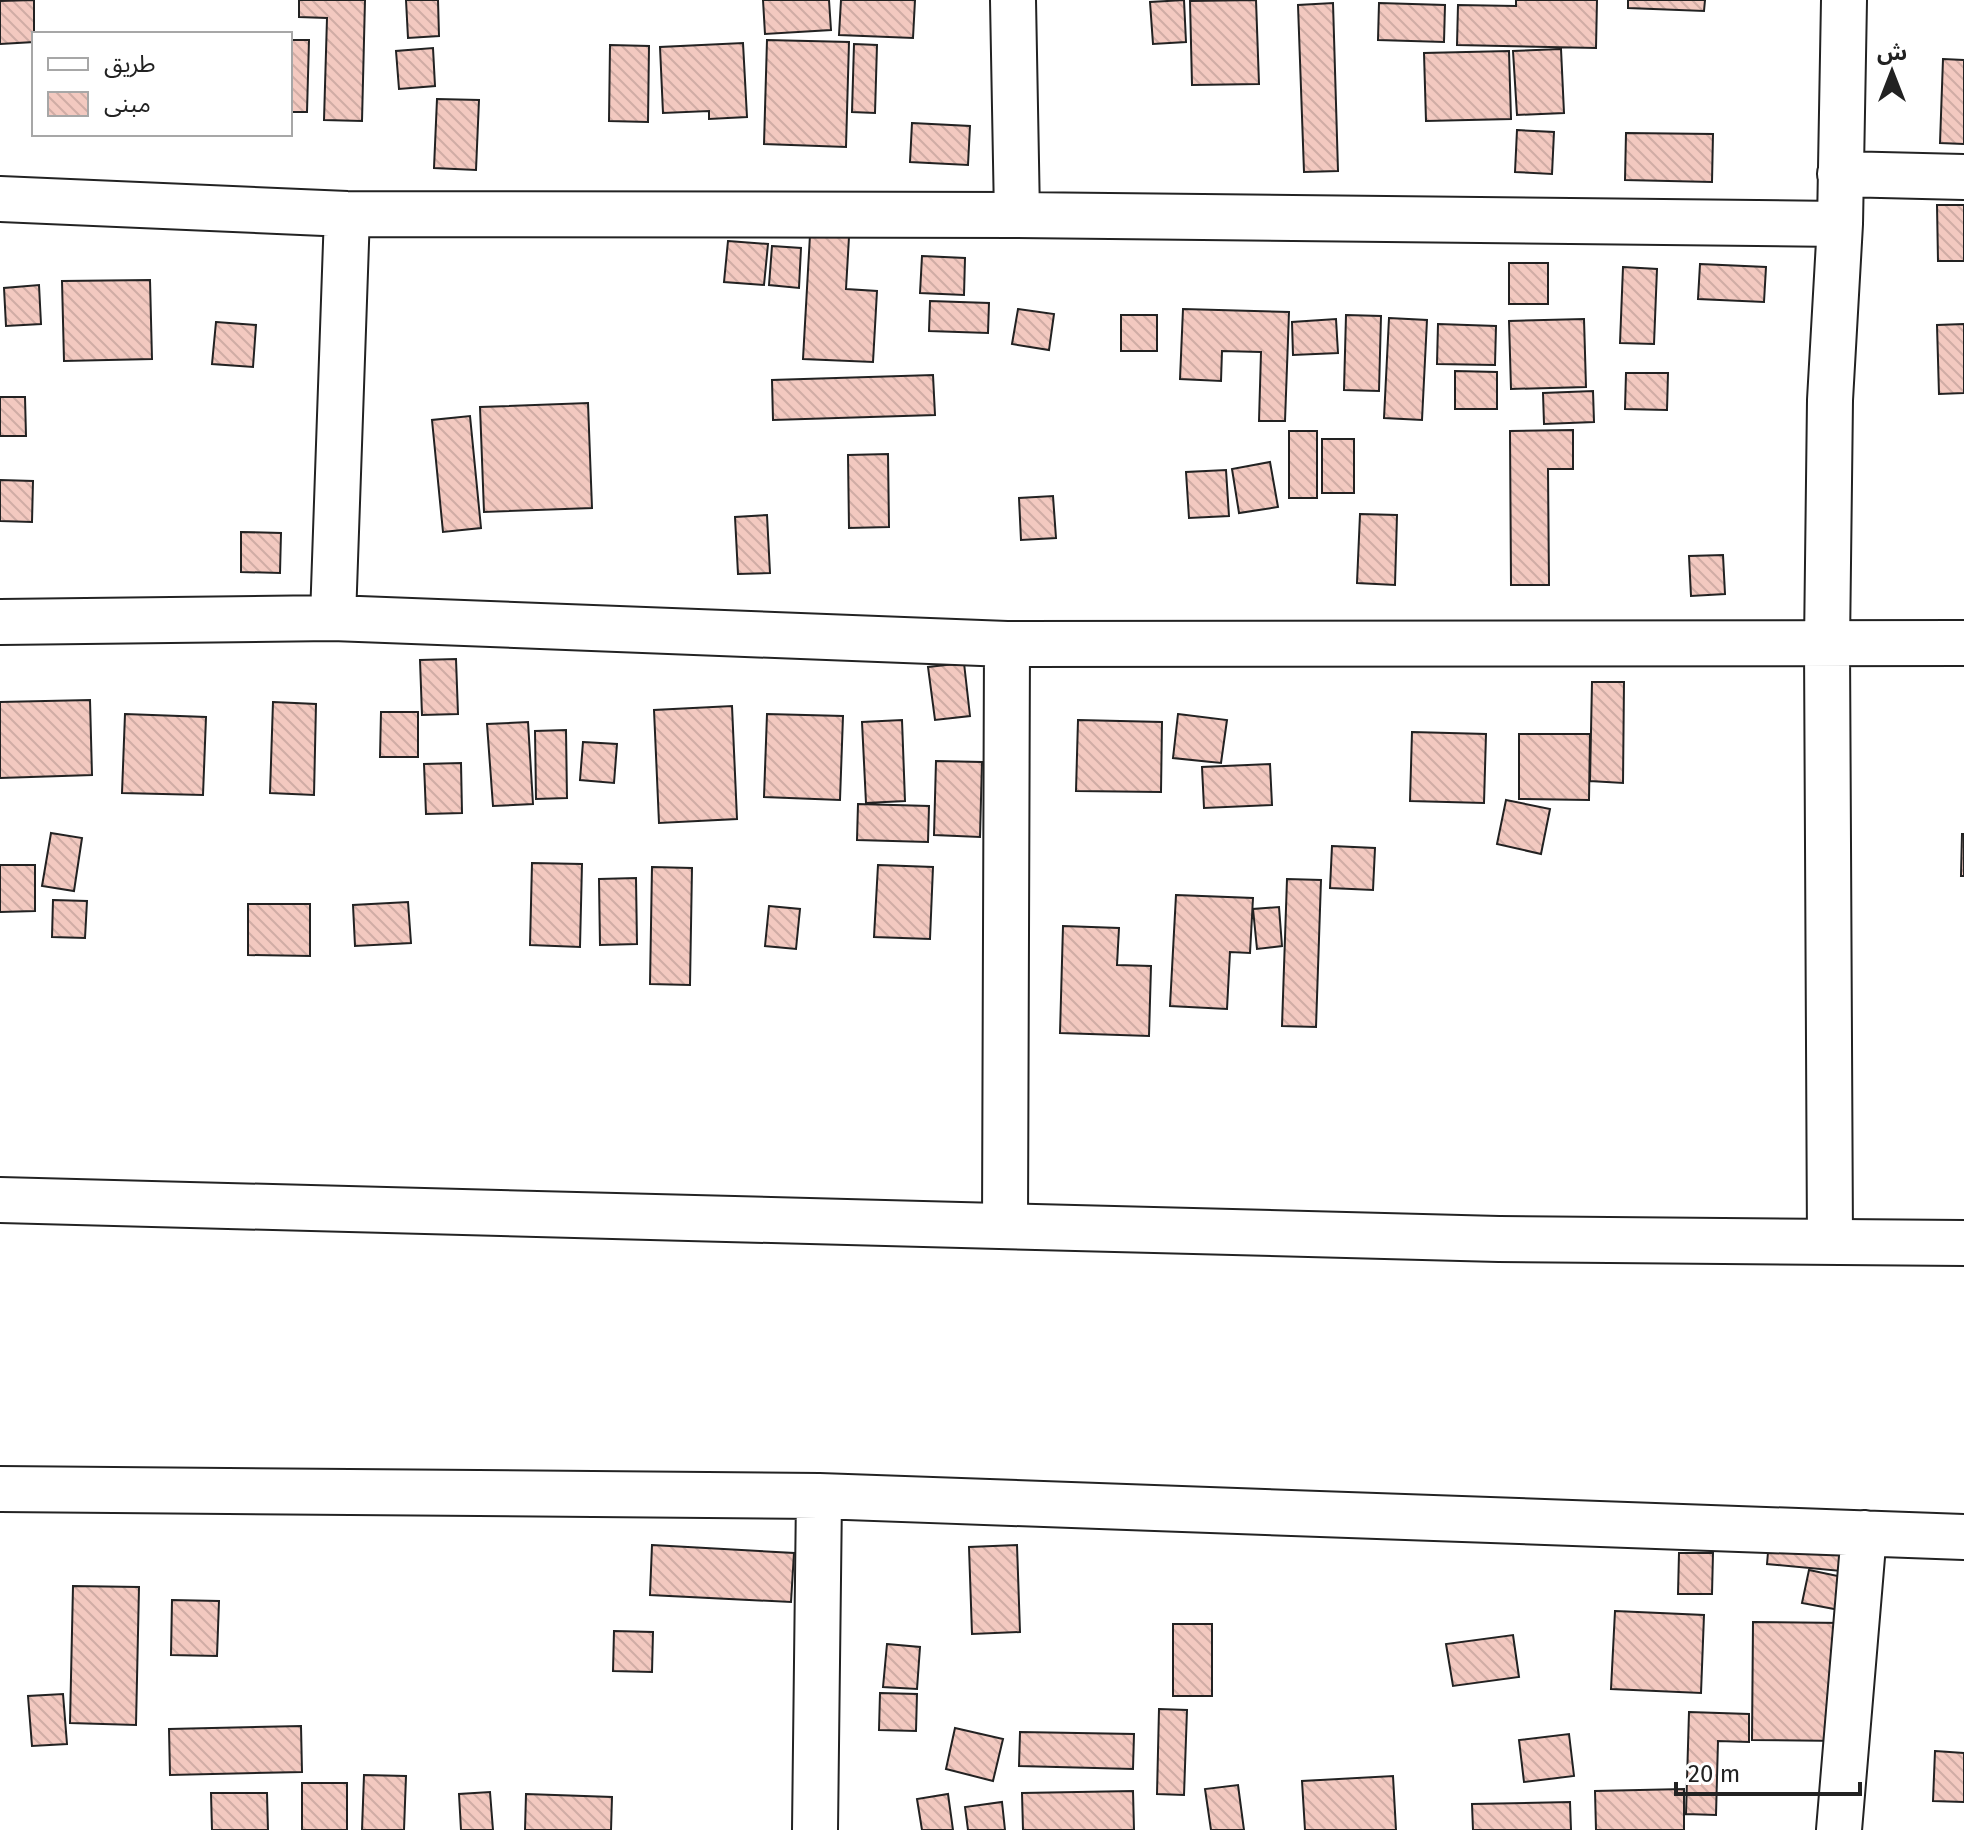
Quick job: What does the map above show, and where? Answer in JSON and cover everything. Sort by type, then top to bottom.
[{"type":"street","points":[[1013,0],[1017,215]]},
{"type":"street","points":[[1830,1241],[1827,645],[1830,400],[1840,224],[1844,0]]},
{"type":"street","points":[[1840,174],[1964,177]]},
{"type":"street","points":[[0,199],[347,214],[1017,215],[1840,224]]},
{"type":"street","points":[[333,618],[347,214]]},
{"type":"street","points":[[0,622],[333,618],[1007,644],[1964,643]]},
{"type":"street","points":[[1005,1226],[1007,644]]},
{"type":"street","points":[[0,1200],[1499,1239],[1964,1243]]},
{"type":"street","points":[[0,1489],[819,1496],[1964,1537]]},
{"type":"street","points":[[815,1830],[819,1496]]},
{"type":"street","points":[[1839,1830],[1864,1533]]},
{"type":"building","points":[[34,0],[32,42],[0,44],[0,1]]},
{"type":"building","points":[[299,0],[365,0],[362,121],[324,120],[327,18],[299,17]]},
{"type":"building","points":[[406,0],[438,0],[439,36],[408,38]]},
{"type":"building","points":[[763,0],[829,0],[831,30],[765,34]]},
{"type":"building","points":[[841,0],[915,0],[913,38],[839,35]]},
{"type":"building","points":[[1184,0],[1186,42],[1153,44],[1150,2]]},
{"type":"building","points":[[1256,0],[1259,84],[1192,85],[1190,1]]},
{"type":"building","points":[[1516,0],[1597,0],[1596,48],[1457,45],[1458,5],[1516,6]]},
{"type":"building","points":[[1628,0],[1705,0],[1704,11],[1628,8]]},
{"type":"building","points":[[1333,3],[1338,171],[1304,172],[1298,5]]},
{"type":"building","points":[[1379,3],[1445,5],[1444,42],[1378,40]]},
{"type":"building","points":[[292,40],[309,40],[307,112],[292,112]]},
{"type":"building","points":[[767,40],[849,42],[846,147],[764,144]]},
{"type":"building","points":[[743,43],[747,117],[709,119],[709,111],[663,113],[660,47]]},
{"type":"building","points":[[854,44],[877,45],[875,113],[852,112]]},
{"type":"building","points":[[610,45],[649,46],[648,122],[609,121]]},
{"type":"building","points":[[433,48],[435,86],[399,89],[396,51]]},
{"type":"building","points":[[1561,49],[1564,113],[1517,115],[1513,51]]},
{"type":"building","points":[[1509,51],[1511,119],[1426,121],[1424,53]]},
{"type":"building","points":[[1943,59],[1964,60],[1964,144],[1940,143]]},
{"type":"building","points":[[437,99],[479,100],[476,170],[434,168]]},
{"type":"building","points":[[912,123],[970,126],[968,165],[910,162]]},
{"type":"building","points":[[1517,130],[1554,132],[1552,174],[1515,172]]},
{"type":"building","points":[[1626,133],[1713,134],[1712,182],[1625,180]]},
{"type":"building","points":[[1937,205],[1964,205],[1964,261],[1938,261]]},
{"type":"building","points":[[810,235],[849,237],[846,289],[877,291],[873,362],[803,359]]},
{"type":"building","points":[[728,241],[768,244],[764,285],[724,282]]},
{"type":"building","points":[[772,246],[801,248],[799,288],[769,285]]},
{"type":"building","points":[[922,256],[965,258],[964,295],[920,293]]},
{"type":"building","points":[[1509,263],[1548,263],[1548,304],[1509,304]]},
{"type":"building","points":[[1700,264],[1766,267],[1764,302],[1698,299]]},
{"type":"building","points":[[1623,267],[1657,269],[1654,344],[1620,343]]},
{"type":"building","points":[[150,280],[152,359],[64,361],[62,281]]},
{"type":"building","points":[[39,285],[41,324],[6,326],[4,288]]},
{"type":"building","points":[[930,301],[989,303],[988,333],[929,331]]},
{"type":"building","points":[[1018,309],[1054,314],[1049,350],[1012,344]]},
{"type":"building","points":[[1183,309],[1289,312],[1285,421],[1259,421],[1261,352],[1222,351],[1221,381],[1180,379]]},
{"type":"building","points":[[1121,315],[1157,315],[1157,351],[1121,351]]},
{"type":"building","points":[[1346,315],[1381,316],[1379,391],[1344,390]]},
{"type":"building","points":[[1389,318],[1427,320],[1422,420],[1384,418]]},
{"type":"building","points":[[1336,319],[1338,353],[1293,355],[1292,322]]},
{"type":"building","points":[[1584,319],[1586,387],[1511,389],[1509,321]]},
{"type":"building","points":[[216,322],[256,325],[253,367],[212,364]]},
{"type":"building","points":[[1438,324],[1496,326],[1495,365],[1437,364]]},
{"type":"building","points":[[1964,324],[1964,393],[1939,394],[1937,325]]},
{"type":"building","points":[[1455,371],[1497,372],[1497,409],[1455,409]]},
{"type":"building","points":[[1626,373],[1668,373],[1667,410],[1625,409]]},
{"type":"building","points":[[933,375],[935,415],[773,420],[772,380]]},
{"type":"building","points":[[1593,391],[1594,422],[1544,424],[1543,393]]},
{"type":"building","points":[[0,397],[25,397],[26,436],[0,436]]},
{"type":"building","points":[[588,403],[592,508],[484,512],[480,407]]},
{"type":"building","points":[[470,416],[481,528],[443,532],[432,420]]},
{"type":"building","points":[[1573,430],[1573,469],[1548,469],[1549,585],[1511,585],[1510,431]]},
{"type":"building","points":[[1289,431],[1317,431],[1317,498],[1289,498]]},
{"type":"building","points":[[1322,439],[1354,439],[1354,493],[1322,493]]},
{"type":"building","points":[[888,454],[889,527],[849,528],[848,455]]},
{"type":"building","points":[[1270,462],[1278,507],[1239,513],[1232,469]]},
{"type":"building","points":[[1226,470],[1229,516],[1189,518],[1186,472]]},
{"type":"building","points":[[0,480],[33,481],[32,522],[0,521]]},
{"type":"building","points":[[1053,496],[1056,538],[1021,540],[1019,498]]},
{"type":"building","points":[[1360,514],[1397,515],[1395,585],[1357,583]]},
{"type":"building","points":[[767,515],[770,573],[738,574],[735,517]]},
{"type":"building","points":[[241,532],[281,533],[280,573],[241,572]]},
{"type":"building","points":[[1723,555],[1725,594],[1691,596],[1689,556]]},
{"type":"building","points":[[456,659],[458,714],[422,715],[420,660]]},
{"type":"building","points":[[964,663],[970,716],[935,720],[928,667]]},
{"type":"building","points":[[1592,682],[1624,682],[1623,783],[1590,781]]},
{"type":"building","points":[[90,700],[92,775],[0,778],[0,702]]},
{"type":"building","points":[[273,702],[316,704],[314,795],[270,793]]},
{"type":"building","points":[[732,706],[737,819],[659,823],[654,710]]},
{"type":"building","points":[[381,712],[418,712],[418,757],[380,757]]},
{"type":"building","points":[[125,714],[206,717],[203,795],[122,793]]},
{"type":"building","points":[[767,714],[843,716],[840,800],[764,797]]},
{"type":"building","points":[[1178,714],[1227,720],[1221,763],[1173,758]]},
{"type":"building","points":[[902,720],[905,801],[866,803],[862,722]]},
{"type":"building","points":[[1078,720],[1162,722],[1161,792],[1076,791]]},
{"type":"building","points":[[528,722],[533,804],[493,806],[487,724]]},
{"type":"building","points":[[566,730],[567,798],[536,799],[535,731]]},
{"type":"building","points":[[1412,732],[1486,734],[1484,803],[1410,801]]},
{"type":"building","points":[[1519,734],[1590,734],[1589,800],[1519,799]]},
{"type":"building","points":[[583,742],[617,744],[614,783],[580,780]]},
{"type":"building","points":[[936,761],[982,762],[980,837],[934,835]]},
{"type":"building","points":[[461,763],[462,813],[426,814],[424,764]]},
{"type":"building","points":[[1270,764],[1272,805],[1204,808],[1202,767]]},
{"type":"building","points":[[1506,800],[1550,809],[1541,854],[1497,844]]},
{"type":"building","points":[[858,804],[929,806],[928,842],[857,840]]},
{"type":"building","points":[[51,833],[82,838],[74,891],[42,886]]},
{"type":"building","points":[[1964,834],[1964,876],[1961,876]]},
{"type":"building","points":[[1332,846],[1375,848],[1373,890],[1330,888]]},
{"type":"building","points":[[532,863],[582,864],[580,947],[530,945]]},
{"type":"building","points":[[0,865],[35,865],[35,911],[0,912]]},
{"type":"building","points":[[878,865],[933,867],[930,939],[874,937]]},
{"type":"building","points":[[652,867],[692,868],[690,985],[650,984]]},
{"type":"building","points":[[636,878],[637,944],[600,945],[599,879]]},
{"type":"building","points":[[1287,879],[1321,880],[1316,1027],[1282,1026]]},
{"type":"building","points":[[1176,895],[1253,898],[1250,953],[1230,952],[1227,1009],[1170,1006]]},
{"type":"building","points":[[53,900],[87,901],[85,938],[52,937]]},
{"type":"building","points":[[408,902],[411,943],[355,946],[353,905]]},
{"type":"building","points":[[248,904],[310,904],[310,956],[248,955]]},
{"type":"building","points":[[769,906],[800,909],[796,949],[765,946]]},
{"type":"building","points":[[1279,907],[1282,946],[1257,949],[1253,909]]},
{"type":"building","points":[[1063,926],[1119,928],[1117,965],[1151,966],[1149,1036],[1060,1033]]},
{"type":"building","points":[[1770,1529],[1865,1538],[1862,1573],[1767,1564]]},
{"type":"building","points":[[652,1545],[794,1553],[791,1602],[650,1595]]},
{"type":"building","points":[[1017,1545],[1020,1632],[972,1634],[969,1547]]},
{"type":"building","points":[[1679,1553],[1713,1553],[1712,1594],[1678,1594]]},
{"type":"building","points":[[1809,1570],[1852,1579],[1845,1611],[1802,1603]]},
{"type":"building","points":[[73,1586],[139,1587],[136,1725],[70,1723]]},
{"type":"building","points":[[172,1600],[219,1601],[217,1656],[171,1655]]},
{"type":"building","points":[[1615,1611],[1704,1615],[1701,1693],[1611,1689]]},
{"type":"building","points":[[1753,1622],[1844,1623],[1842,1741],[1752,1740]]},
{"type":"building","points":[[1173,1624],[1212,1624],[1212,1696],[1173,1696]]},
{"type":"building","points":[[614,1631],[653,1632],[652,1672],[613,1671]]},
{"type":"building","points":[[1513,1635],[1519,1677],[1453,1686],[1446,1644]]},
{"type":"building","points":[[887,1644],[920,1647],[917,1689],[883,1687]]},
{"type":"building","points":[[880,1693],[917,1694],[916,1731],[879,1730]]},
{"type":"building","points":[[63,1694],[67,1744],[32,1746],[28,1696]]},
{"type":"building","points":[[1159,1709],[1187,1710],[1184,1795],[1157,1794]]},
{"type":"building","points":[[1689,1712],[1749,1714],[1749,1742],[1718,1741],[1716,1815],[1686,1814]]},
{"type":"building","points":[[301,1726],[302,1772],[170,1775],[169,1729]]},
{"type":"building","points":[[955,1728],[1003,1739],[993,1781],[946,1769]]},
{"type":"building","points":[[1020,1732],[1134,1734],[1133,1769],[1019,1766]]},
{"type":"building","points":[[1569,1734],[1574,1776],[1524,1782],[1519,1740]]},
{"type":"building","points":[[1935,1751],[1964,1753],[1964,1802],[1933,1801]]},
{"type":"building","points":[[364,1775],[406,1776],[404,1830],[362,1830]]},
{"type":"building","points":[[1393,1776],[1396,1830],[1305,1830],[1302,1781]]},
{"type":"building","points":[[302,1783],[347,1783],[347,1830],[302,1830]]},
{"type":"building","points":[[1238,1785],[1244,1830],[1211,1830],[1205,1789]]},
{"type":"building","points":[[1684,1789],[1684,1830],[1596,1830],[1595,1791]]},
{"type":"building","points":[[1133,1791],[1134,1830],[1023,1830],[1022,1793]]},
{"type":"building","points":[[490,1792],[493,1830],[461,1830],[459,1794]]},
{"type":"building","points":[[211,1793],[267,1793],[268,1830],[212,1830]]},
{"type":"building","points":[[526,1794],[612,1797],[611,1830],[525,1830]]},
{"type":"building","points":[[948,1794],[953,1830],[922,1830],[917,1799]]},
{"type":"building","points":[[1002,1802],[1005,1830],[968,1830],[965,1807]]},
{"type":"building","points":[[1570,1802],[1571,1830],[1473,1830],[1472,1804]]}]
